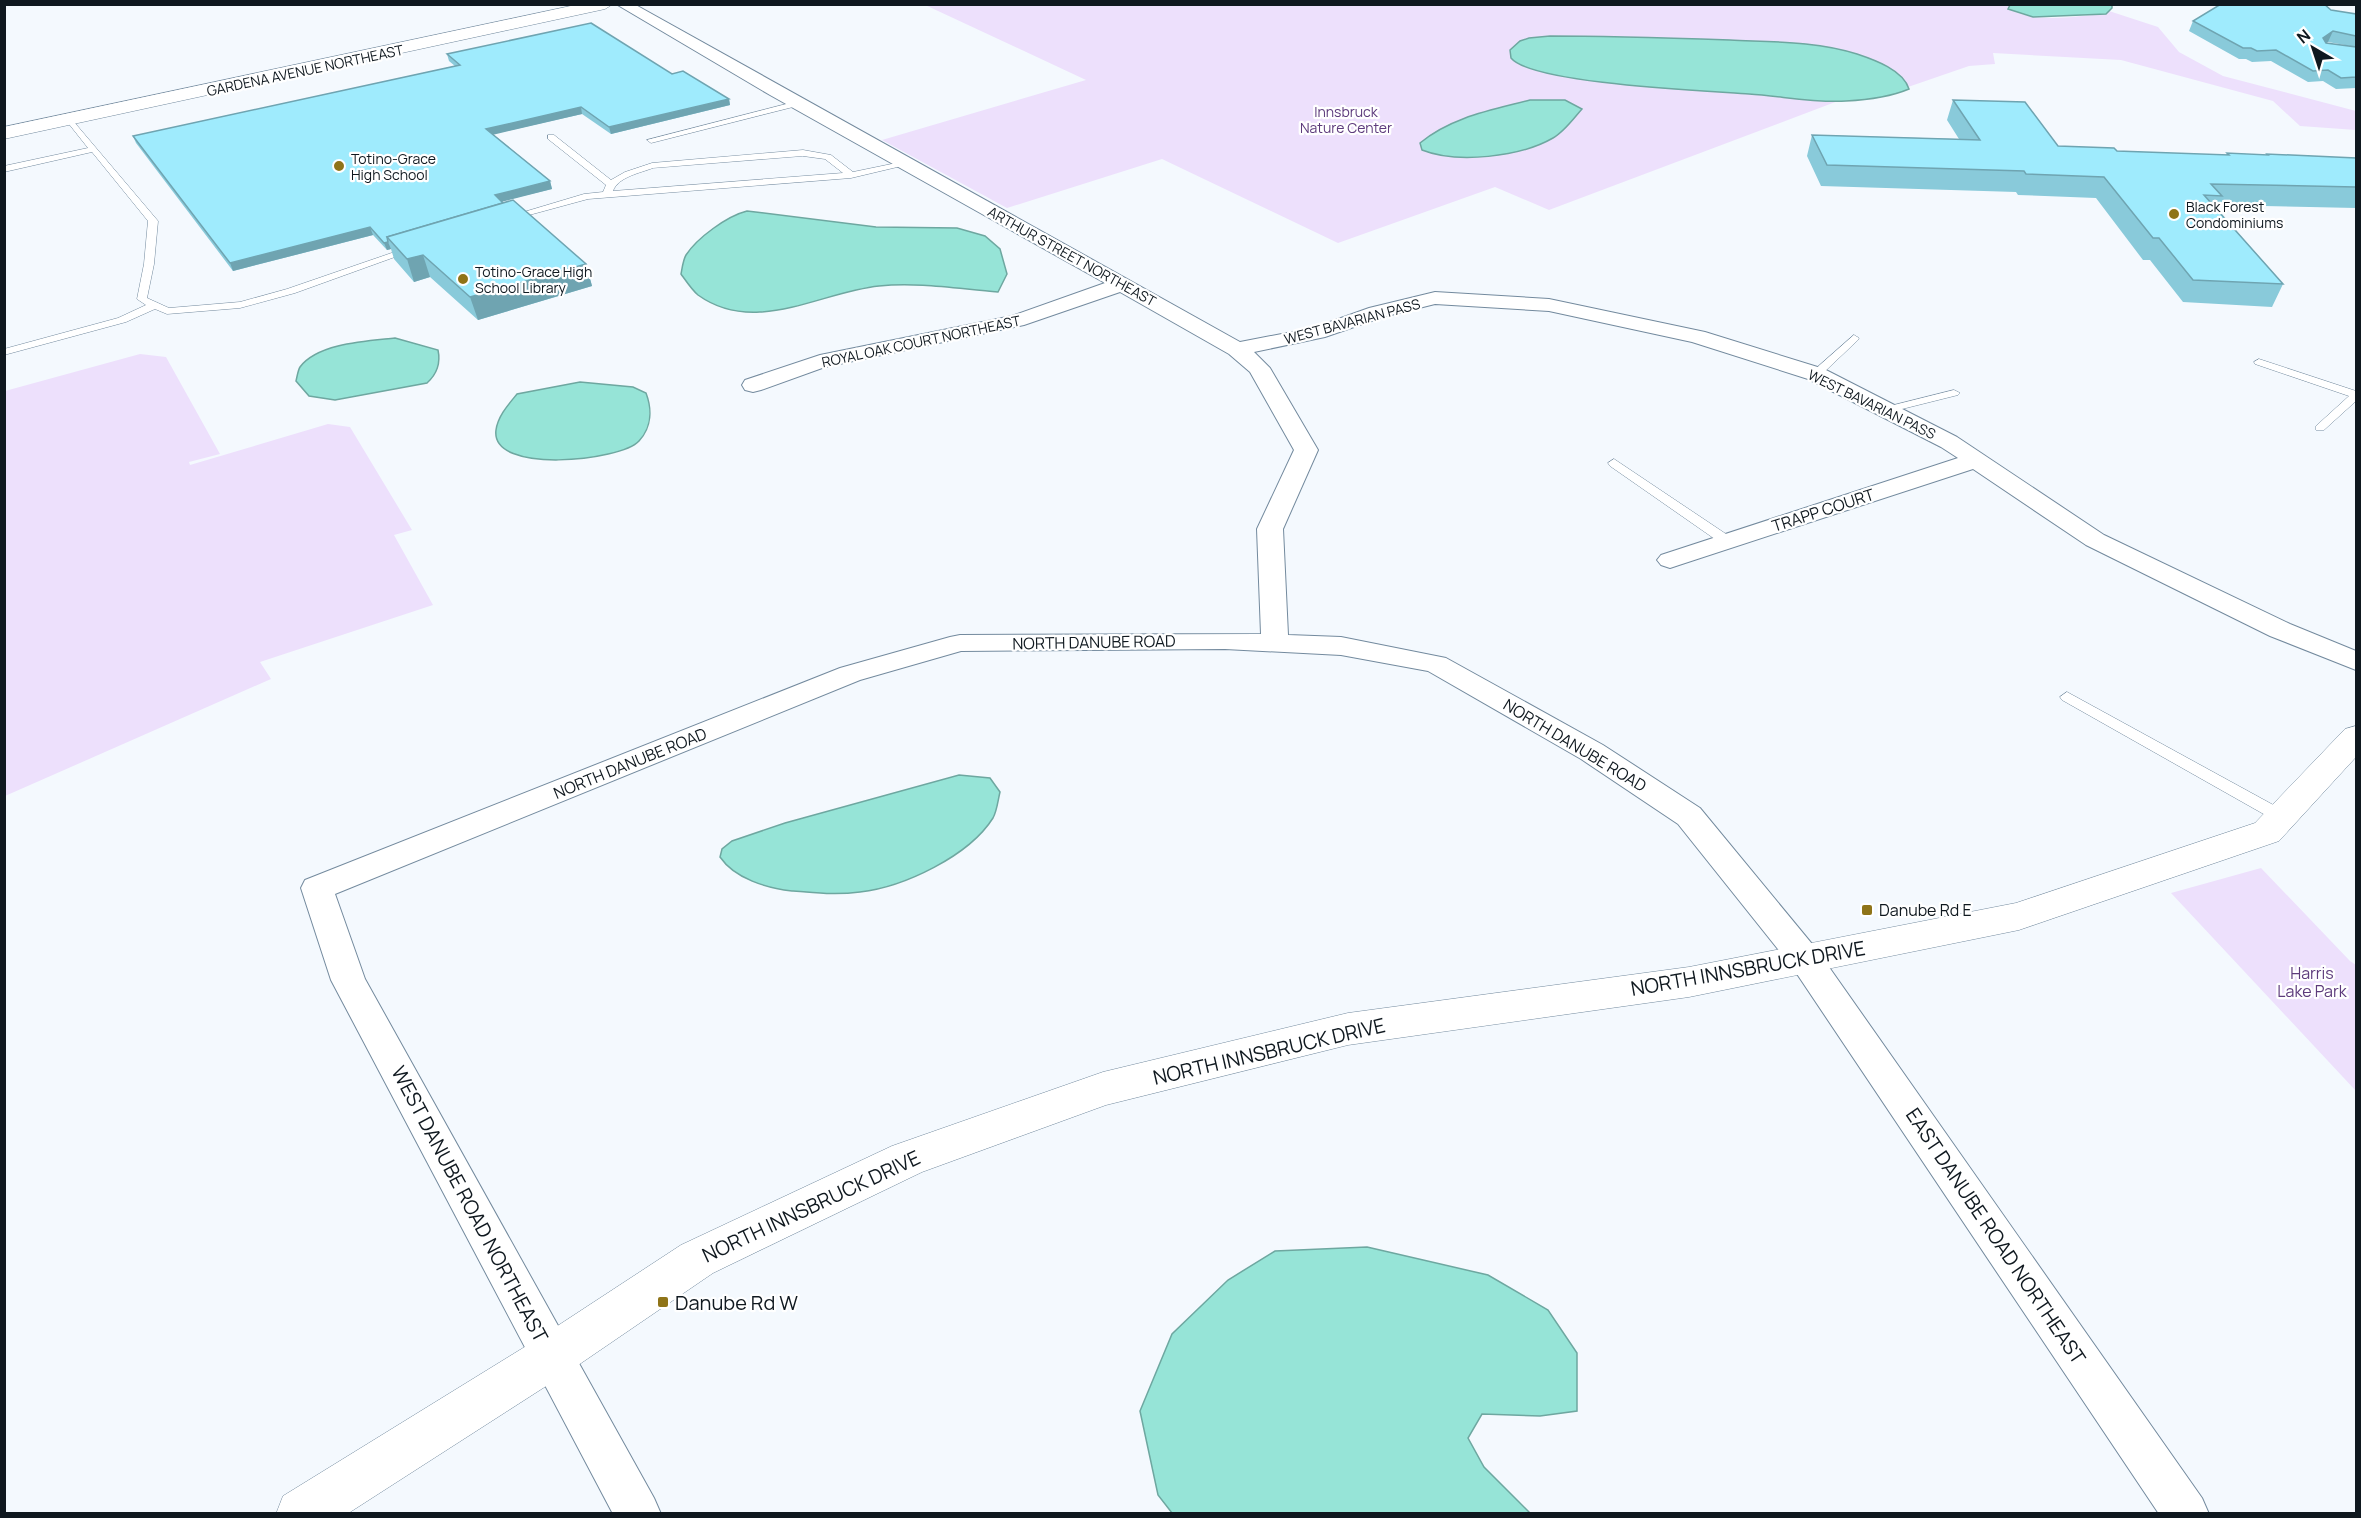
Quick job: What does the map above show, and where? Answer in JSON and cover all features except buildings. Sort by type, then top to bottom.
[{"type":"street","name":"GARDENA AVENUE NORTHEAST","points":[[4,133],[605,4]]},
{"type":"street","name":"ARTHUR STREET NORTHEAST","points":[[623,4],[794,104],[1237,349],[1259,368],[1306,450],[1270,529],[1275,643]]},
{"type":"street","name":"ROYAL OAK COURT NORTHEAST","points":[[753,385],[820,362],[1017,321],[1122,284]]},
{"type":"street","name":"WEST BAVARIAN PASS","points":[[1237,349],[1318,333],[1376,312],[1435,298],[1549,305],[1697,337],[1816,374],[1949,442],[2095,540],[2280,630],[2356,661]]},
{"type":"street","name":"TRAPP COURT","points":[[1670,560],[1977,460]]},
{"type":"street","name":"NORTH DANUBE ROAD","points":[[317,888],[850,675],[960,644],[1213,641],[1341,646],[1436,664],[1592,752],[1689,816],[1805,959]]},
{"type":"street","name":"NORTH INNSBRUCK DRIVE","points":[[300,1514],[552,1356],[697,1259],[907,1159],[1103,1089],[1348,1029],[1689,982],[2019,916],[2267,832],[2356,737]]},
{"type":"street","name":"WEST DANUBE ROAD NORTHEAST","points":[[317,888],[348,980],[638,1514]]},
{"type":"street","name":"EAST DANUBE ROAD NORTHEAST","points":[[1805,959],[2186,1514]]},
{"type":"lane","points":[[651,140],[794,104]]},
{"type":"lane","points":[[69,119],[153,221],[142,299],[167,311],[240,305],[291,291],[420,246]]},
{"type":"lane","points":[[551,138],[611,184]]},
{"type":"lane","points":[[4,169],[93,149]]},
{"type":"lane","points":[[607,194],[611,184],[628,174],[652,166],[803,153],[828,157],[851,175]]},
{"type":"lane","points":[[498,223],[587,196],[851,175],[906,164]]},
{"type":"lane","points":[[4,352],[123,320],[155,305]]},
{"type":"lane","points":[[1816,374],[1854,338]]},
{"type":"lane","points":[[2259,362],[2356,396],[2320,428]]},
{"type":"lane","points":[[1886,410],[1954,393]]},
{"type":"lane","points":[[1614,463],[1727,541]]},
{"type":"lane","points":[[2067,697],[2282,817]]},
{"type":"green space","name":"Innsbruck Nature Center","points":[[923,4],[2010,4],[2008,9],[2020,14],[2044,18],[2106,14],[2109,11],[2158,27],[2179,52],[2223,76],[2356,111],[2356,130],[2300,126],[2273,101],[2121,60],[1993,53],[1995,64],[1969,66],[1908,87],[1909,89],[1874,97],[1838,101],[1549,210],[1495,187],[1338,243],[1162,159],[1007,208],[882,140],[1086,80]]},
{"type":"green space","points":[[140,354],[166,357],[220,454],[189,462],[190,465],[328,424],[350,427],[412,530],[394,535],[433,605],[260,662],[271,679],[5,796],[5,391]]},
{"type":"green space","name":"Harris Lake Park","points":[[2261,868],[2356,965],[2356,1091],[2171,893]]},
{"type":"shaded area","points":[[2112,4],[2112,8],[2106,14],[2033,17],[2008,9],[2010,5]]},
{"type":"shaded area","points":[[1550,36],[1762,41],[1826,47],[1857,54],[1888,67],[1901,76],[1909,89],[1862,100],[1810,100],[1585,80],[1526,67],[1511,58],[1510,50],[1520,41]]},
{"type":"shaded area","points":[[1530,100],[1565,100],[1582,109],[1557,135],[1524,150],[1488,156],[1453,157],[1422,150],[1420,143],[1445,127],[1472,115]]},
{"type":"shaded area","points":[[747,211],[876,227],[957,228],[985,236],[1000,249],[1007,274],[998,292],[924,285],[894,285],[857,290],[765,312],[742,312],[720,307],[698,295],[691,288],[681,274],[683,262],[691,248],[705,235],[722,223]]},
{"type":"shaded area","points":[[395,338],[438,350],[437,368],[427,383],[335,400],[309,396],[296,381],[300,367],[319,353],[358,342]]},
{"type":"shaded area","points":[[580,382],[633,387],[646,393],[650,418],[639,441],[627,448],[608,454],[558,460],[534,459],[513,454],[500,444],[497,425],[517,394]]},
{"type":"shaded area","points":[[959,775],[990,778],[1000,792],[993,818],[982,832],[952,857],[896,884],[860,892],[843,893],[782,890],[743,877],[726,865],[720,857],[722,849],[732,841],[785,823]]},
{"type":"shaded area","points":[[1367,1247],[1488,1275],[1548,1310],[1577,1353],[1577,1411],[1540,1416],[1482,1414],[1468,1438],[1484,1467],[1530,1513],[1172,1513],[1158,1495],[1140,1411],[1172,1334],[1228,1280],[1275,1251]]},
{"type":"place","name":"Totino-Grace High School","points":[[339,166]]},
{"type":"place","name":"Black Forest Condominiums","points":[[2174,214]]},
{"type":"place","name":"Totino-Grace High School Library","points":[[463,279]]},
{"type":"place","name":"Danube Rd E","points":[[1867,910]]},
{"type":"place","name":"Danube Rd W","points":[[663,1302]]}]
